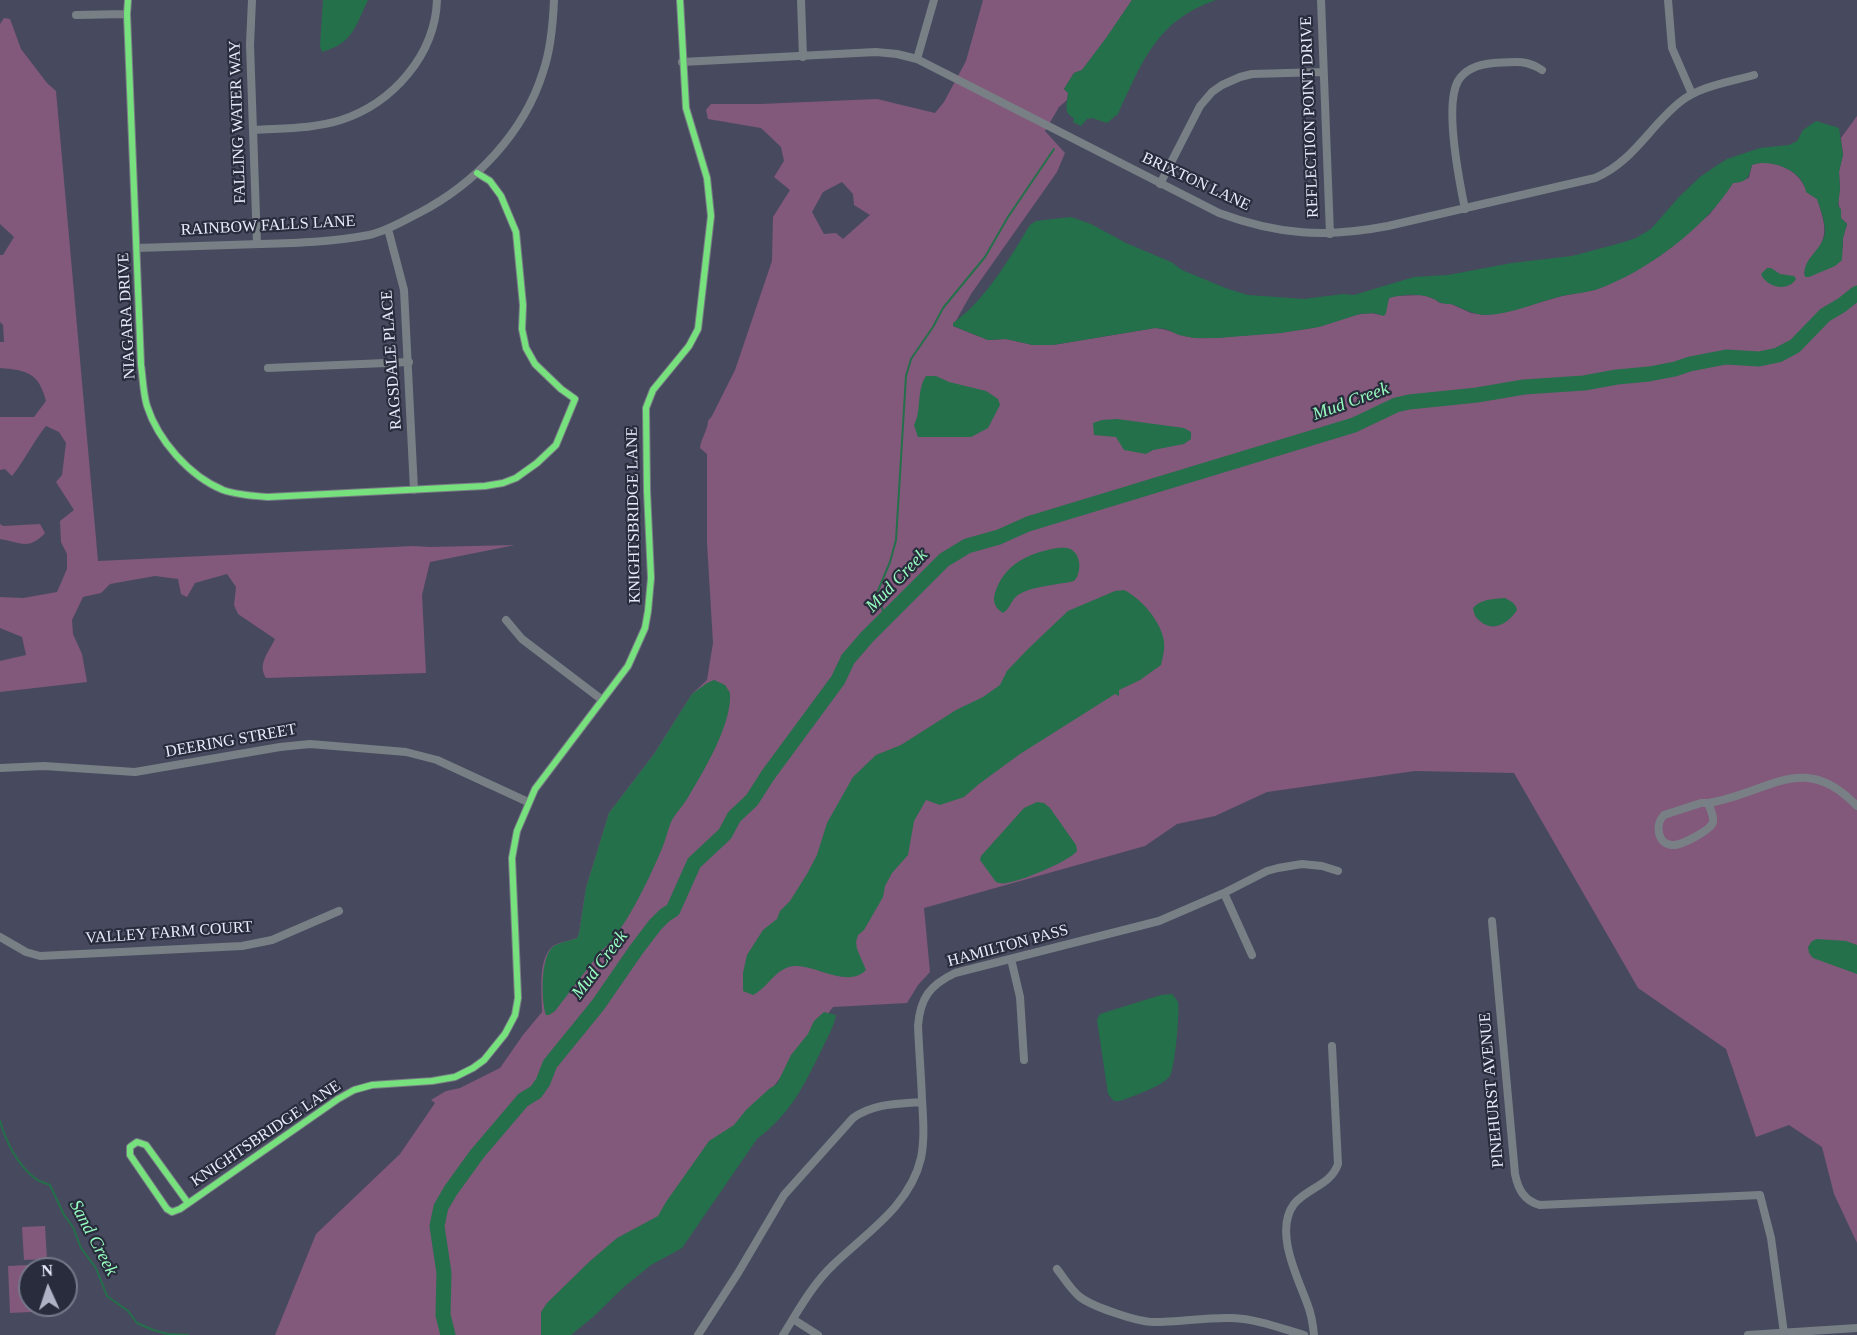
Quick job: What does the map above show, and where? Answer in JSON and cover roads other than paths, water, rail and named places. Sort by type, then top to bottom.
[{"type":"street","name":"NIAGARA DRIVE","points":[[128,0],[141,364],[147,404],[155,426],[168,446],[186,465],[222,489],[244,496],[268,497],[485,486],[516,478],[556,445],[575,399],[535,364],[526,348],[522,329],[523,305],[516,232],[501,196],[490,181],[477,173]]},
{"type":"street","name":"FALLING WATER WAY","points":[[252,0],[250,45],[257,244]]},
{"type":"street","points":[[254,130],[316,126],[341,120],[365,110],[387,95],[407,76],[422,54],[432,29],[437,0]]},
{"type":"street","name":"RAINBOW FALLS LANE","points":[[137,248],[336,240],[370,235],[388,229],[433,205],[463,186],[491,159],[530,103],[543,74],[549,50],[554,0]]},
{"type":"street","name":"KNIGHTSBRIDGE LANE","points":[[188,1203],[146,1145],[137,1142],[130,1147],[130,1155],[167,1209],[172,1212],[180,1209],[354,1090],[372,1085],[432,1081],[454,1077],[472,1068],[493,1051],[512,1022],[517,1006],[518,989],[512,858],[517,831],[528,802],[548,771],[627,666],[642,635],[648,610],[651,578],[646,408],[653,390],[689,346],[698,329],[711,216],[707,178],[686,108],[680,0]]},
{"type":"street","points":[[801,0],[803,57]]},
{"type":"street","points":[[917,59],[934,0]]},
{"type":"street","name":"REFLECTION POINT DRIVE","points":[[1321,0],[1330,234]]},
{"type":"street","points":[[1668,0],[1672,48],[1692,94]]},
{"type":"street","points":[[76,15],[127,14]]},
{"type":"street","name":"BRIXTON LANE","points":[[682,62],[876,52],[917,59],[1219,213],[1242,221],[1296,232],[1330,234],[1377,228],[1465,209],[1580,183],[1606,174],[1624,161],[1673,108],[1692,94],[1754,75]]},
{"type":"street","points":[[1465,209],[1455,155],[1453,99],[1457,82],[1466,72],[1485,63],[1527,62],[1542,70]]},
{"type":"street","points":[[1160,184],[1200,106],[1212,92],[1222,85],[1252,74],[1323,72]]},
{"type":"street","name":"RAGSDALE PLACE","points":[[388,229],[404,290],[414,490]]},
{"type":"street","points":[[268,368],[409,362]]},
{"type":"street","points":[[506,620],[522,639],[601,699]]},
{"type":"street","name":"DEERING STREET","points":[[0,768],[44,766],[121,772],[142,771],[310,744],[378,749],[426,756],[528,802]]},
{"type":"street","points":[[1708,803],[1713,820],[1709,828],[1683,843],[1674,845],[1662,840],[1658,828],[1660,819],[1664,815],[1791,778],[1808,777],[1833,785],[1857,806]]},
{"type":"street","name":"HAMILTON PASS","points":[[783,1335],[818,1281],[898,1205],[908,1189],[921,1158],[923,1134],[919,1013],[923,1000],[941,979],[955,973],[1159,921],[1224,893],[1267,871],[1302,864],[1322,866],[1338,871]]},
{"type":"street","points":[[1224,893],[1252,955]]},
{"type":"street","name":"VALLEY FARM COURT","points":[[0,937],[26,952],[40,956],[242,946],[272,940],[339,911]]},
{"type":"street","name":"PINEHURST AVENUE","points":[[1492,921],[1515,1174],[1519,1188],[1528,1201],[1540,1205],[1760,1195],[1771,1238],[1784,1333]]},
{"type":"street","points":[[1011,959],[1020,997],[1024,1060]]},
{"type":"street","points":[[1314,1335],[1307,1305],[1292,1265],[1287,1225],[1294,1205],[1330,1177],[1338,1164],[1332,1046]]},
{"type":"street","points":[[698,1335],[784,1195],[853,1118],[872,1107],[922,1102]]},
{"type":"street","points":[[1057,1269],[1071,1288],[1083,1299],[1132,1318],[1154,1322],[1240,1319],[1304,1335]]},
{"type":"street","points":[[792,1319],[818,1335]]},
{"type":"street","points":[[1748,1335],[1857,1328]]},
{"type":"waterway","points":[[885,617],[877,593],[896,540],[906,376],[911,359],[943,308],[985,257],[1008,217],[1054,149]]},
{"type":"waterway","name":"Mud Creek","points":[[448,1335],[443,1315],[444,1273],[437,1226],[441,1207],[451,1190],[477,1154],[523,1100],[536,1092],[550,1064],[598,1005],[655,925],[673,910],[694,863],[725,834],[734,817],[752,800],[838,680],[848,659],[944,560],[967,546],[999,537],[1028,524],[1354,425],[1396,405],[1524,387],[1584,383],[1649,374],[1726,357],[1759,359],[1778,355],[1795,346],[1825,315],[1857,293]]},
{"type":"waterway","name":"Sand Creek","points":[[0,1121],[9,1145],[18,1160],[36,1179],[50,1185],[64,1215],[73,1227],[81,1248],[96,1268],[107,1296],[128,1311],[137,1323],[168,1334],[188,1335]]}]
